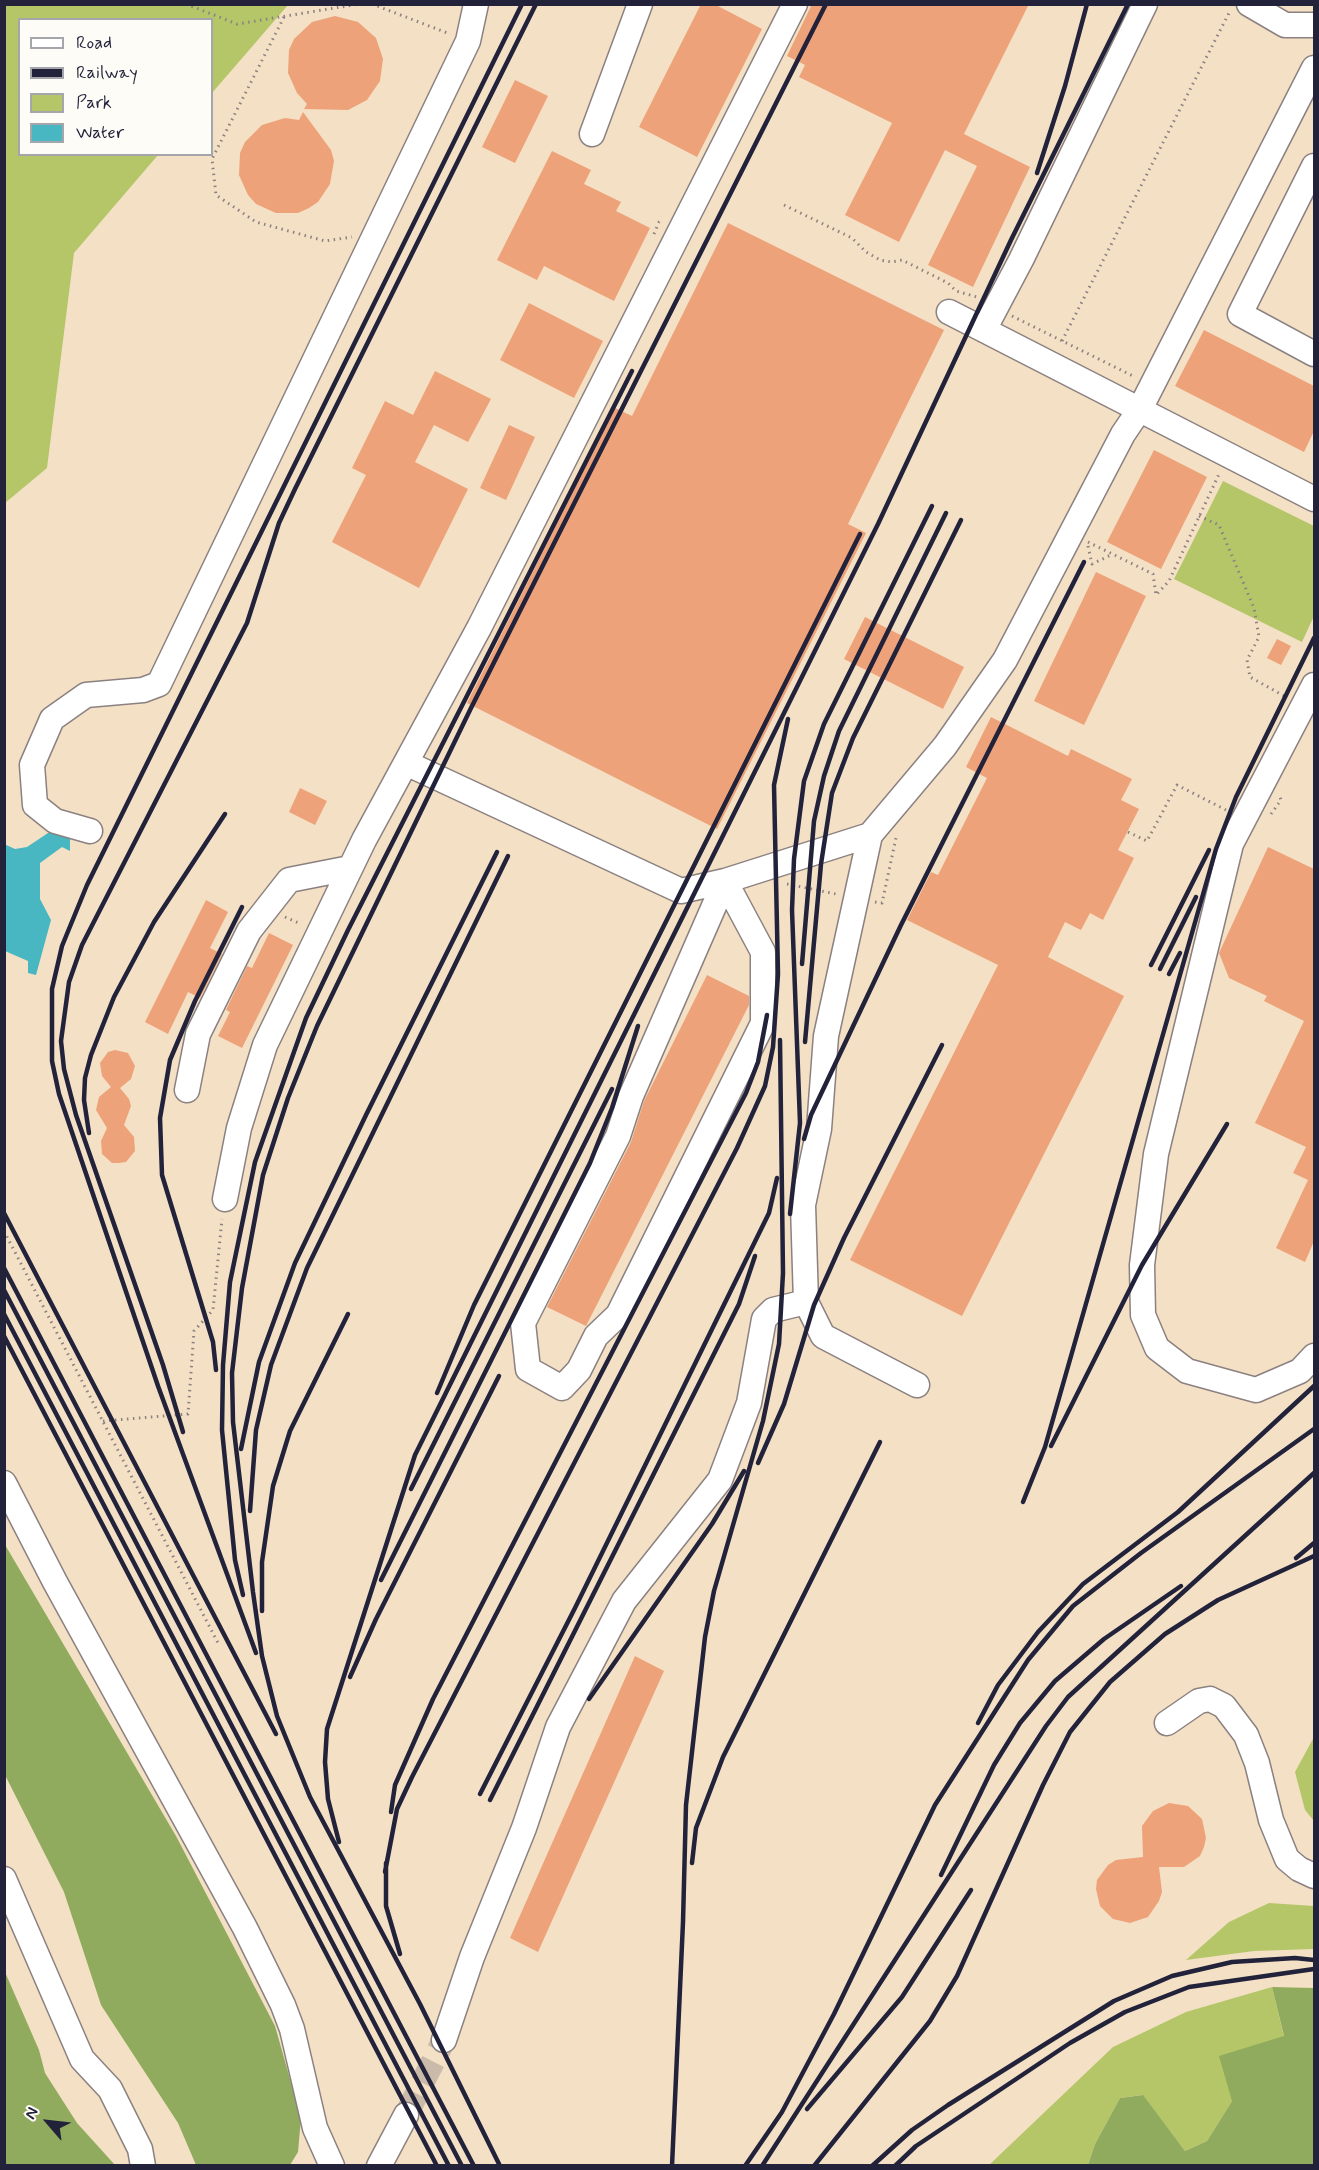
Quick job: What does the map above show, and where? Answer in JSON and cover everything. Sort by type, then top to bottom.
[{"type":"lane","points":[[90,831],[55,821],[34,805],[32,765],[52,719],[86,695],[143,690],[159,684],[468,41],[476,4]]},
{"type":"lane","points":[[592,134],[640,4]]},
{"type":"lane","points":[[225,1199],[239,1128],[265,1045],[350,868],[479,628],[795,4]]},
{"type":"lane","points":[[984,330],[1145,4]]},
{"type":"lane","points":[[1249,4],[1285,25],[1314,26]]},
{"type":"lane","points":[[917,1385],[824,1336],[806,1302],[802,1205],[819,1129],[826,1036],[870,835],[945,746],[1005,660],[1123,434],[1140,409],[1314,68]]},
{"type":"lane","points":[[1314,166],[1240,314],[1314,354]]},
{"type":"lane","points":[[949,312],[1314,499]]},
{"type":"lane","points":[[1309,695],[1231,844],[1156,1154],[1142,1265],[1143,1315],[1157,1348],[1187,1371],[1256,1390],[1300,1371],[1314,1356]]},
{"type":"lane","points":[[406,763],[681,891],[725,881],[870,835]]},
{"type":"lane","points":[[187,1090],[198,1034],[249,931],[290,880],[350,868]]},
{"type":"lane","points":[[725,881],[763,952],[764,1023],[618,1315],[596,1336],[579,1370],[562,1388],[528,1369],[523,1323],[618,1136],[631,1096],[725,881]]},
{"type":"lane","points":[[444,2040],[472,1957],[524,1828],[558,1727],[624,1601],[720,1480],[749,1403],[764,1319],[773,1310],[806,1302]]},
{"type":"lane","points":[[4,1483],[55,1582],[245,1928],[283,2005],[292,2029],[315,2128],[332,2166]]},
{"type":"lane","points":[[1167,1723],[1199,1701],[1210,1699],[1224,1706],[1246,1735],[1257,1763],[1271,1820],[1287,1859],[1299,1869],[1314,1876]]},
{"type":"lane","points":[[4,1879],[82,2059],[110,2089],[140,2149],[143,2166]]},
{"type":"lane","points":[[379,2166],[406,2115]]},
{"type":"path","points":[[186,4],[237,24],[359,4]]},
{"type":"path","points":[[372,4],[468,41]]},
{"type":"path","points":[[1062,341],[1234,4]]},
{"type":"path","points":[[284,17],[212,159],[216,195],[256,222],[325,241],[377,233]]},
{"type":"path","points":[[784,205],[852,238],[866,252],[880,260],[902,261],[948,283],[956,291],[965,292],[1152,386]]},
{"type":"path","points":[[1113,554],[1092,564],[1085,541],[1113,554],[1153,574],[1156,595],[1169,580],[1228,455]]},
{"type":"path","points":[[1199,516],[1219,525],[1254,608],[1259,637],[1247,660],[1250,677],[1309,695]]},
{"type":"path","points":[[1128,832],[1147,841],[1177,785],[1245,818],[1267,821],[1281,800],[1278,788]]},
{"type":"path","points":[[103,1420],[188,1414],[194,1331],[213,1310],[225,1199]]},
{"type":"path","points":[[4,1231],[218,1643]]},
{"type":"green space","points":[[5,4],[288,5],[213,92],[213,18],[18,18],[18,156],[157,156],[74,253],[47,468],[5,503]]},
{"type":"green space","points":[[1223,481],[1314,526],[1314,616],[1302,642],[1174,579]]},
{"type":"green space","points":[[4,1543],[176,1836],[275,2026],[301,2118],[298,2152],[290,2165],[196,2165],[178,2123],[101,2005],[64,1892],[5,1775]]},
{"type":"green space","points":[[1314,1737],[1314,1821],[1305,1810],[1295,1772]]},
{"type":"green space","points":[[1269,1903],[1314,1906],[1314,1949],[1254,1951],[1186,1960],[1229,1922]]},
{"type":"green space","points":[[5,1972],[39,2050],[45,2073],[77,2123],[115,2165],[5,2165]]},
{"type":"green space","points":[[1272,1987],[1284,2037],[1232,2101],[1207,2141],[1185,2151],[1142,2095],[1120,2098],[1095,2144],[1088,2165],[988,2166],[1113,2047],[1186,2012]]},
{"type":"green space","points":[[1272,1987],[1314,1988],[1314,2165],[1088,2165],[1095,2144],[1120,2098],[1143,2095],[1185,2151],[1207,2141],[1232,2101],[1219,2056],[1284,2036]]},
{"type":"water","points":[[60,832],[70,839],[70,851],[62,847],[40,863],[40,899],[51,920],[36,975],[28,973],[28,961],[5,951],[4,844],[15,849],[27,847],[48,833]]},
{"type":"building","points":[[701,4],[714,4],[762,29],[697,157],[639,127]]},
{"type":"building","points":[[812,4],[1029,4],[964,134],[1030,167],[973,287],[928,265],[977,166],[945,150],[899,242],[845,215],[892,123],[799,77],[805,65],[787,56]]},
{"type":"building","points":[[335,16],[358,22],[376,38],[383,59],[380,81],[367,100],[348,110],[304,109],[307,104],[297,93],[288,73],[289,50],[294,39],[312,22]]},
{"type":"building","points":[[515,80],[548,96],[515,163],[482,147]]},
{"type":"building","points":[[303,112],[331,150],[334,161],[330,184],[318,202],[309,208],[298,213],[276,213],[256,204],[248,195],[239,175],[240,153],[245,142],[262,125],[285,118],[299,120]]},
{"type":"building","points":[[552,151],[591,170],[584,184],[621,202],[616,211],[650,228],[614,301],[544,266],[537,280],[497,260]]},
{"type":"building","points":[[728,223],[944,330],[848,524],[866,533],[717,829],[467,703],[615,408],[632,416]]},
{"type":"building","points":[[529,303],[603,341],[574,398],[500,360]]},
{"type":"building","points":[[1204,330],[1314,386],[1314,431],[1304,452],[1175,386]]},
{"type":"building","points":[[435,371],[491,399],[468,442],[434,425],[415,462],[468,489],[419,588],[332,542],[366,475],[352,468],[385,401],[413,415]]},
{"type":"building","points":[[509,425],[535,437],[506,500],[480,488]]},
{"type":"building","points":[[1154,450],[1207,477],[1161,569],[1107,542]]},
{"type":"building","points":[[1096,572],[1146,596],[1084,725],[1034,701]]},
{"type":"building","points":[[865,617],[964,667],[943,709],[844,659]]},
{"type":"building","points":[[1277,639],[1291,646],[1281,665],[1267,658]]},
{"type":"building","points":[[991,717],[1068,756],[1071,749],[1132,779],[1121,800],[1139,809],[1118,850],[1134,858],[1103,920],[1090,913],[1081,930],[1065,922],[1048,957],[1124,996],[962,1316],[850,1260],[998,965],[907,920],[931,872],[938,875],[987,778],[966,767]]},
{"type":"building","points":[[300,788],[327,801],[315,825],[289,812]]},
{"type":"building","points":[[1268,847],[1314,869],[1314,1241],[1305,1262],[1276,1248],[1308,1180],[1293,1173],[1306,1147],[1255,1123],[1304,1021],[1264,1001],[1267,996],[1229,978],[1219,953]]},
{"type":"building","points":[[206,900],[228,912],[210,948],[222,954],[200,998],[188,992],[168,1034],[145,1022]]},
{"type":"building","points":[[269,933],[293,945],[242,1048],[218,1036],[230,1012],[226,1010],[247,966],[252,968]]},
{"type":"building","points":[[707,975],[749,996],[749,1005],[586,1326],[547,1307],[631,1142],[644,1101]]},
{"type":"building","points":[[115,1050],[128,1053],[135,1066],[131,1079],[120,1088],[129,1099],[131,1106],[124,1125],[134,1137],[135,1151],[126,1162],[119,1163],[112,1163],[102,1154],[101,1141],[107,1128],[96,1110],[99,1097],[111,1087],[102,1076],[100,1063],[108,1052]]},
{"type":"building","points":[[635,1656],[664,1671],[538,1952],[510,1938]]},
{"type":"building","points":[[1169,1803],[1188,1806],[1202,1819],[1206,1838],[1200,1856],[1184,1867],[1159,1867],[1162,1892],[1148,1917],[1130,1923],[1113,1919],[1100,1906],[1096,1889],[1097,1880],[1108,1865],[1116,1860],[1143,1857],[1142,1826],[1153,1811]]},
{"type":"tunnel","points":[[406,2115],[444,2040]]},
{"type":"railway","points":[[256,1653],[158,1386],[59,1094],[52,1061],[52,989],[62,946],[87,885],[522,4]]},
{"type":"railway","points":[[183,1432],[163,1365],[76,1115],[64,1069],[61,1041],[69,982],[82,945],[247,623],[279,523],[295,489],[536,4]]},
{"type":"railway","points":[[500,2166],[420,2004],[310,1797],[277,1716],[262,1656],[233,1422],[232,1373],[242,1288],[263,1175],[288,1098],[317,1026],[471,708],[826,4]]},
{"type":"railway","points":[[1037,173],[1065,86],[1087,4]]},
{"type":"railway","points":[[339,1842],[328,1799],[325,1762],[327,1729],[415,1455],[878,524],[1011,240],[1128,4]]},
{"type":"railway","points":[[243,1595],[235,1560],[222,1430],[223,1365],[230,1282],[255,1162],[306,1018],[348,930],[632,371]]},
{"type":"railway","points":[[790,1214],[800,1123],[792,910],[794,859],[804,781],[824,724],[932,506]]},
{"type":"railway","points":[[802,964],[814,821],[824,776],[839,731],[946,513]]},
{"type":"railway","points":[[805,1042],[821,864],[832,793],[853,738],[961,520]]},
{"type":"railway","points":[[437,1393],[474,1305],[860,534]]},
{"type":"railway","points":[[804,1139],[811,1115],[901,925],[1084,562]]},
{"type":"railway","points":[[1023,1502],[1045,1447],[1216,849],[1236,797],[1314,638]]},
{"type":"railway","points":[[385,1872],[397,1809],[412,1777],[737,1148],[765,1086],[773,1047],[778,974],[774,785],[788,719]]},
{"type":"railway","points":[[89,1133],[84,1100],[85,1078],[91,1055],[114,997],[154,922],[225,814]]},
{"type":"railway","points":[[1151,965],[1209,850]]},
{"type":"railway","points":[[241,1449],[259,1362],[295,1263],[497,852]]},
{"type":"railway","points":[[250,1511],[256,1430],[271,1365],[307,1268],[508,856]]},
{"type":"railway","points":[[1160,969],[1196,897]]},
{"type":"railway","points":[[216,1370],[213,1342],[162,1175],[160,1118],[170,1060],[195,1001],[242,907]]},
{"type":"railway","points":[[1169,974],[1180,953]]},
{"type":"railway","points":[[391,1812],[395,1785],[433,1699],[746,1093],[758,1062],[767,1015]]},
{"type":"railway","points":[[381,1580],[590,1163],[612,1108],[638,1026]]},
{"type":"railway","points":[[672,2166],[686,1805],[705,1637],[714,1591],[763,1421],[779,1344],[783,1273],[780,1040]]},
{"type":"railway","points":[[758,1463],[784,1404],[814,1305],[844,1238],[942,1045]]},
{"type":"railway","points":[[411,1489],[612,1089]]},
{"type":"railway","points":[[1051,1446],[1142,1265],[1227,1124]]},
{"type":"railway","points":[[480,1794],[575,1608],[769,1213],[777,1178]]},
{"type":"railway","points":[[4,1213],[276,1734]]},
{"type":"railway","points":[[490,1800],[739,1304],[755,1256]]},
{"type":"railway","points":[[4,1268],[474,2166]]},
{"type":"railway","points":[[4,1290],[462,2166]]},
{"type":"railway","points":[[4,1314],[449,2166]]},
{"type":"railway","points":[[262,1611],[262,1562],[273,1486],[290,1431],[348,1314]]},
{"type":"railway","points":[[4,1336],[437,2166]]},
{"type":"railway","points":[[350,1677],[376,1619],[499,1376]]},
{"type":"railway","points":[[978,1723],[998,1685],[1038,1632],[1083,1584],[1178,1512],[1314,1386]]},
{"type":"railway","points":[[745,2166],[782,2112],[834,2014],[935,1805],[1028,1660],[1073,1606],[1141,1553],[1314,1429]]},
{"type":"railway","points":[[692,1863],[696,1828],[723,1757],[880,1442]]},
{"type":"railway","points":[[589,1699],[712,1524],[744,1471]]},
{"type":"railway","points":[[762,2166],[1046,1726],[1068,1697],[1314,1473]]},
{"type":"railway","points":[[1296,1558],[1314,1543]]},
{"type":"railway","points":[[814,2166],[930,2021],[957,1976],[1043,1785],[1070,1732],[1110,1682],[1165,1634],[1218,1600],[1314,1556]]},
{"type":"railway","points":[[941,1875],[994,1765],[1020,1723],[1055,1681],[1104,1639],[1181,1586]]},
{"type":"railway","points":[[386,1863],[386,1906],[400,1954]]},
{"type":"railway","points":[[807,2109],[902,1997],[971,1890]]},
{"type":"railway","points":[[872,2166],[912,2130],[948,2105],[1114,2001],[1172,1976],[1232,1962],[1295,1958],[1314,1960]]},
{"type":"railway","points":[[895,2166],[916,2146],[1070,2043],[1125,2012],[1189,1987],[1314,1969]]}]
